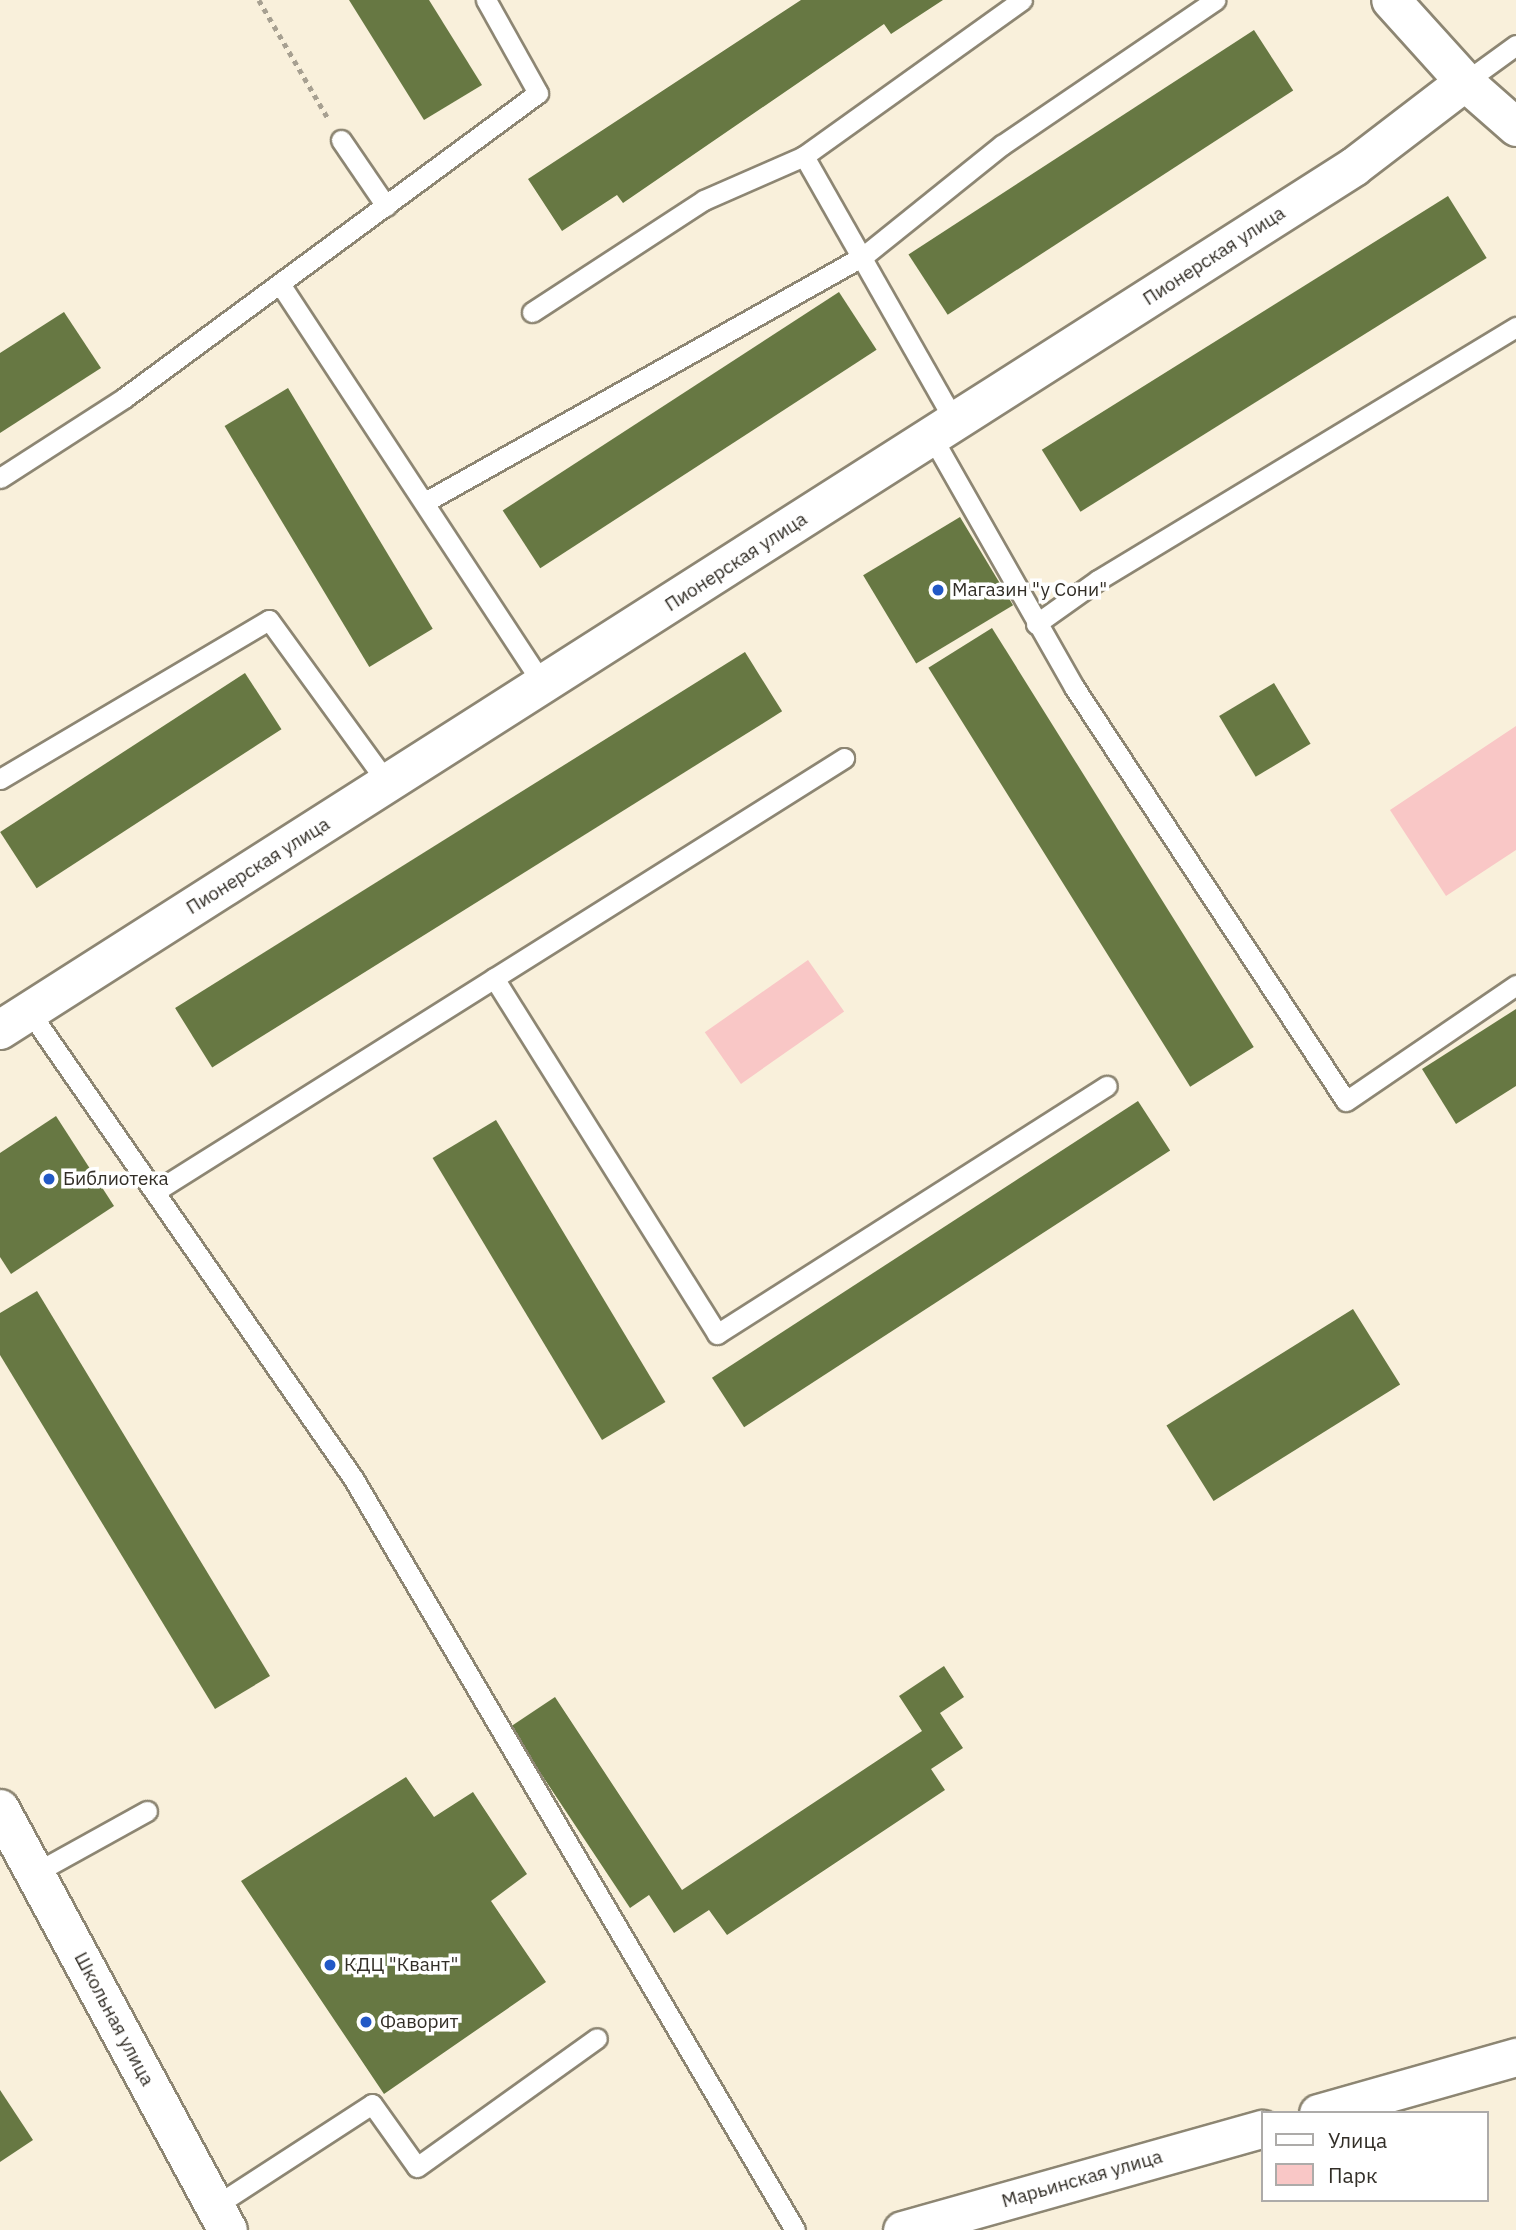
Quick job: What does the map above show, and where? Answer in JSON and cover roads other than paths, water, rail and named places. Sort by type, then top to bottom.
[{"type":"street","points":[[1391,0],[1465,82],[1516,127]]},
{"type":"street","name":"Пионерская улица","points":[[15,1021],[1354,167],[1465,82]]},
{"type":"street","name":"Школьная улица","points":[[0,1809],[222,2218]]},
{"type":"street","points":[[1325,2111],[1516,2057]]},
{"type":"street","name":"Марьинская улица","points":[[902,2230],[1260,2130]]},
{"type":"lane","points":[[0,478],[280,284],[538,93],[486,0]]},
{"type":"lane","points":[[532,312],[704,200],[804,156],[1022,0]]},
{"type":"lane","points":[[425,502],[865,255],[1002,145],[1215,0]]},
{"type":"lane","points":[[1465,82],[1516,45]]},
{"type":"lane","points":[[341,140],[386,206]]},
{"type":"lane","points":[[804,156],[865,255],[1037,624],[1346,1101],[1516,985]]},
{"type":"lane","points":[[280,284],[544,685]]},
{"type":"lane","points":[[1037,624],[1098,580],[1516,327]]},
{"type":"lane","points":[[0,779],[269,620],[388,784]]},
{"type":"lane","points":[[156,1191],[844,758]]},
{"type":"lane","points":[[494,978],[717,1334],[1107,1086]]},
{"type":"lane","points":[[15,1021],[156,1191],[360,1490],[795,2230]]},
{"type":"lane","points":[[35,1873],[147,1811]]},
{"type":"lane","points":[[222,2218],[372,2104],[417,2167],[597,2038]]},
{"type":"place","name":"Магазин \"у Сони\"","points":[[938,590]]},
{"type":"place","name":"Библиотека","points":[[49,1179]]},
{"type":"place","name":"КДЦ \"Квант\"","points":[[330,1965]]},
{"type":"place","name":"Фаворит","points":[[366,2022]]}]
